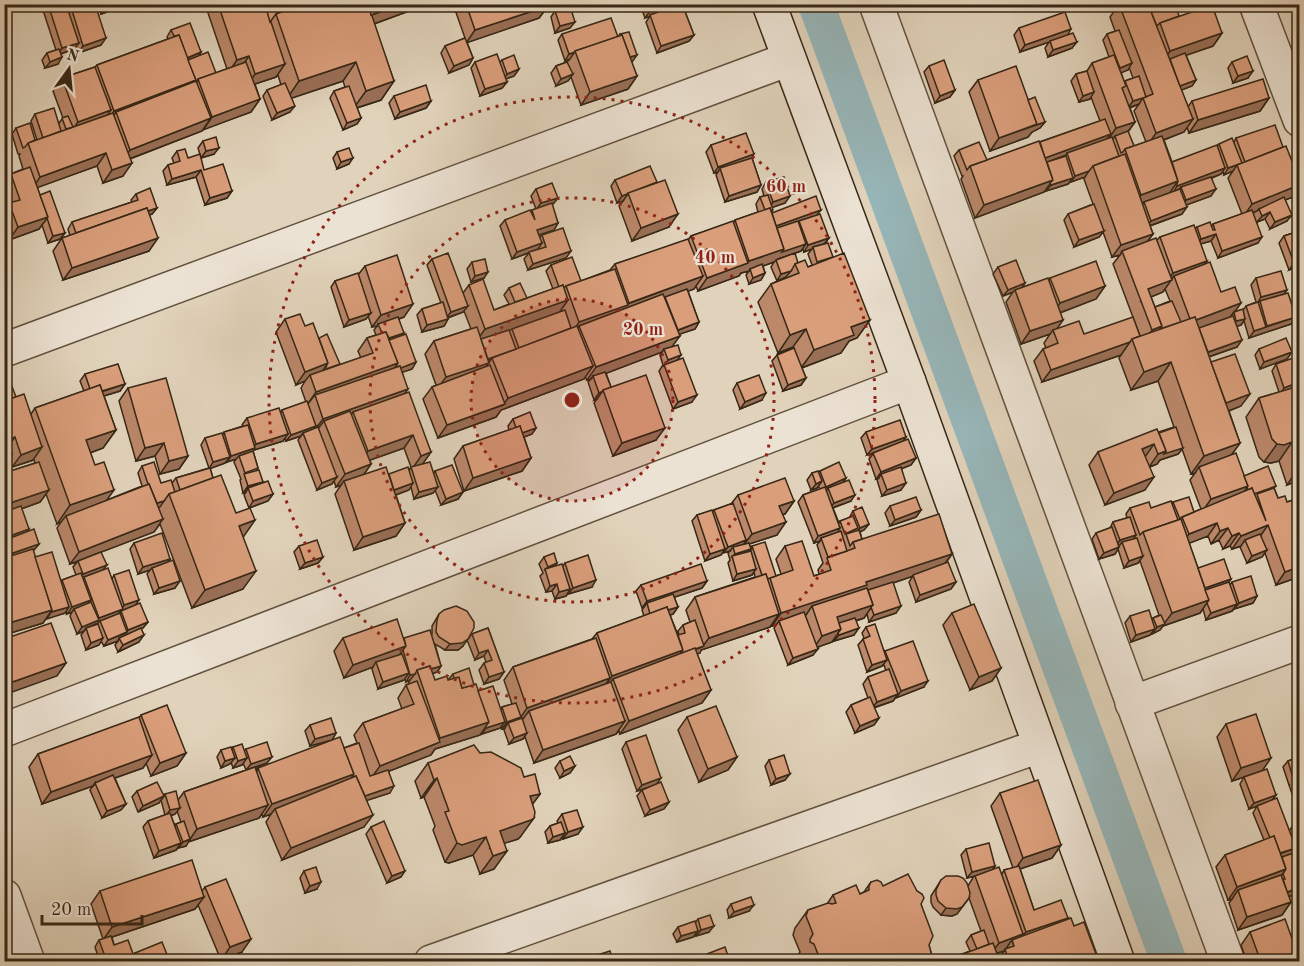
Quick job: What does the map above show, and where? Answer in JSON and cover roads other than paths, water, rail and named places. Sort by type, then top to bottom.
[{"type":"street","points":[[769,4],[909,382],[1118,962]]},
{"type":"street","points":[[1256,4],[1299,120]]},
{"type":"street","points":[[885,7],[1132,703],[1228,962]]},
{"type":"street","points":[[4,350],[789,59]]},
{"type":"street","points":[[4,730],[909,382]]},
{"type":"street","points":[[1132,703],[1299,642]]},
{"type":"street","points":[[431,962],[1039,746]]},
{"type":"street","points":[[4,896],[28,962]]},
{"type":"waterway","points":[[816,4],[1169,962]]}]
